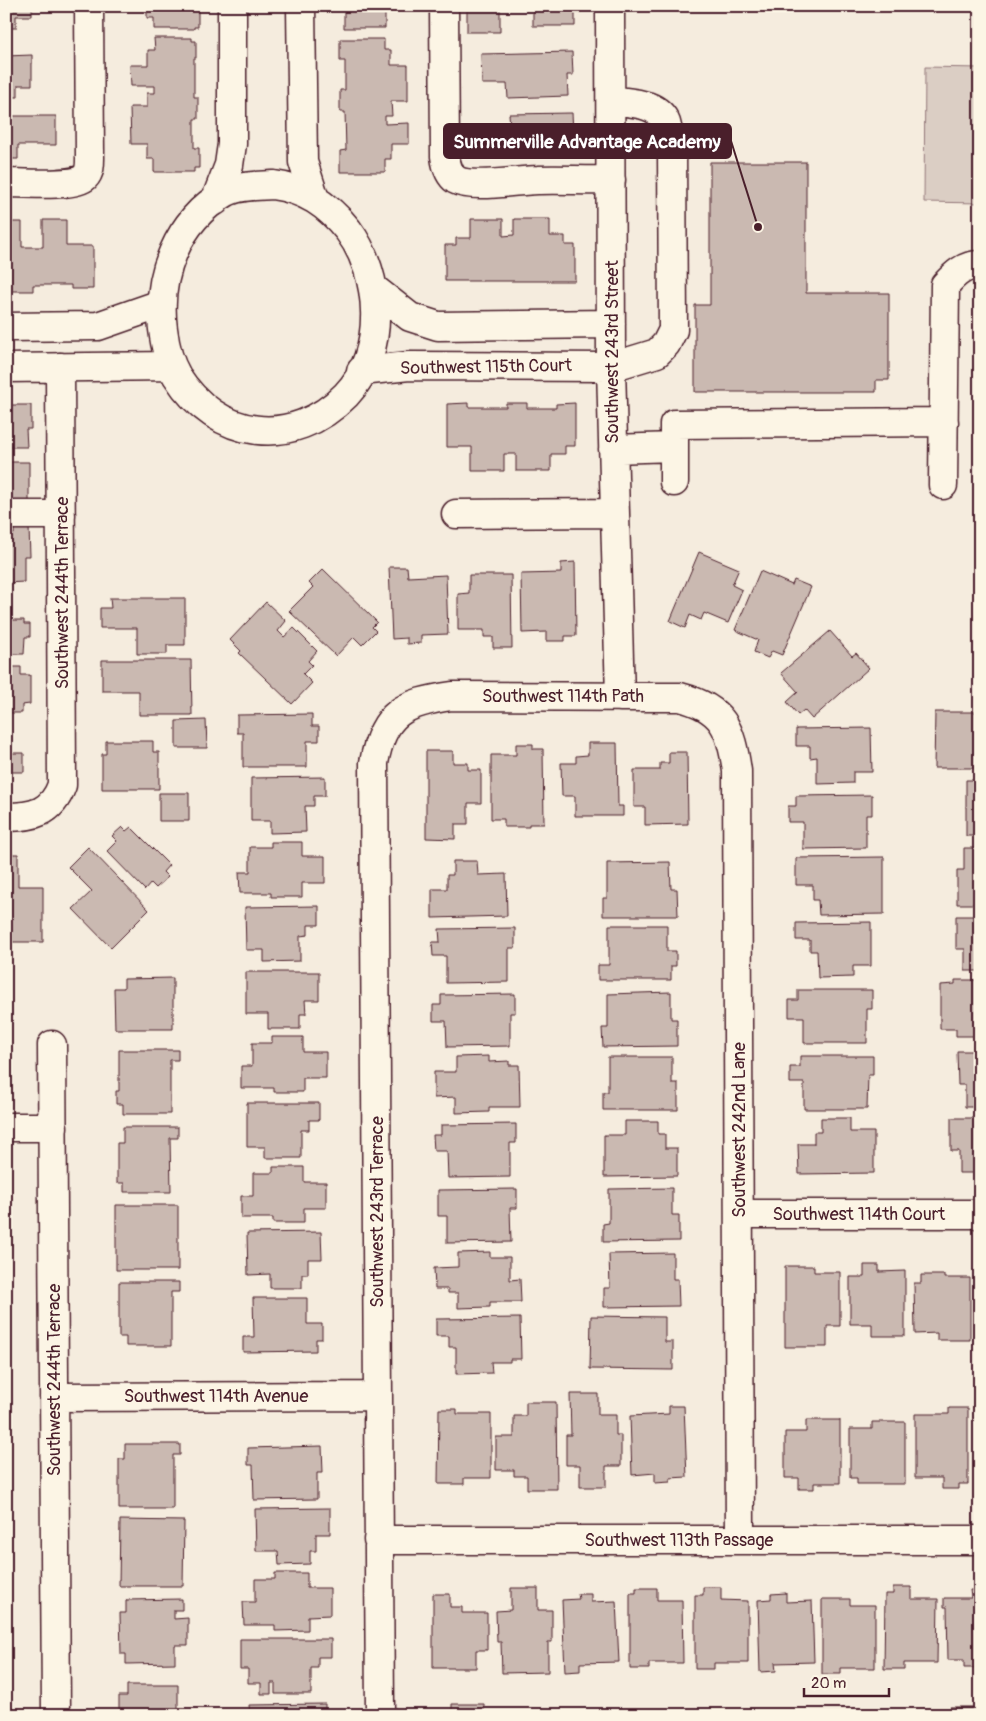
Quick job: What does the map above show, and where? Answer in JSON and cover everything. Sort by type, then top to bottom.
[{"type":"street","points":[[6,183],[70,183],[81,180],[89,171],[89,6]]},
{"type":"street","points":[[215,201],[229,164],[232,144],[232,6]]},
{"type":"street","points":[[302,6],[303,162],[315,199]]},
{"type":"street","points":[[444,6],[445,156],[450,172],[456,180],[486,184],[536,180],[612,180]]},
{"type":"street","name":"Southwest 243rd Street","points":[[610,6],[612,180],[611,367],[620,697]]},
{"type":"street","name":"Southwest 115th Court","points":[[361,371],[409,366],[611,367],[657,353],[666,344],[673,330],[672,147],[666,122],[658,111],[644,104],[611,100]]},
{"type":"street","points":[[273,185],[299,190],[315,199],[337,216],[353,236],[364,259],[373,288],[375,312],[369,354],[347,394],[329,410],[301,426],[274,431],[238,426],[215,416],[202,406],[184,387],[171,366],[164,335],[161,304],[163,283],[174,249],[195,218],[226,193],[237,189],[273,185]]},
{"type":"street","points":[[943,485],[945,285],[956,274],[970,266],[980,266]]},
{"type":"street","points":[[373,288],[410,317],[438,326],[611,324]]},
{"type":"street","points":[[6,327],[98,326],[161,304]]},
{"type":"street","points":[[6,368],[171,366]]},
{"type":"street","name":"Southwest 244th Terrace","points":[[6,817],[29,817],[42,811],[58,795],[63,779],[60,367]]},
{"type":"street","points":[[674,482],[674,424],[944,422]]},
{"type":"street","points":[[613,449],[674,447]]},
{"type":"street","points":[[456,514],[614,513]]},
{"type":"street","points":[[6,515],[61,515]]},
{"type":"street","name":"Southwest 114th Path","points":[[396,714],[412,705],[452,696],[680,697],[705,706],[715,712],[724,723]]},
{"type":"street","name":"Southwest 243rd Terrace","points":[[380,1715],[374,763],[378,744],[385,727],[396,714]]},
{"type":"street","name":"Southwest 242nd Lane","points":[[724,723],[735,754],[737,771],[740,1540]]},
{"type":"street","name":"Southwest 244th Terrace","points":[[52,1045],[56,1715]]},
{"type":"street","points":[[6,1127],[53,1127]]},
{"type":"street","name":"Southwest 114th Court","points":[[739,1214],[980,1214]]},
{"type":"street","name":"Southwest 114th Avenue","points":[[54,1397],[378,1396]]},
{"type":"street","name":"Southwest 113th Passage","points":[[378,1540],[980,1540]]},
{"type":"shaded area","points":[[925,67],[980,68],[980,203],[924,202]]},
{"type":"building","points":[[6,6],[32,6],[32,16],[16,16],[16,28],[6,28]]},
{"type":"building","points":[[147,6],[194,6],[194,8],[198,8],[198,27],[194,27],[194,29],[154,29],[154,18],[147,18]]},
{"type":"building","points":[[344,6],[385,6],[385,28],[344,28]]},
{"type":"building","points":[[467,6],[500,6],[500,32],[467,32]]},
{"type":"building","points":[[533,6],[580,6],[580,13],[575,13],[575,26],[533,26]]},
{"type":"building","points":[[154,38],[192,38],[192,41],[196,41],[194,97],[198,97],[198,119],[194,119],[194,148],[199,148],[199,168],[194,168],[194,172],[154,172],[154,159],[147,159],[147,144],[131,144],[130,107],[147,107],[147,93],[155,93],[155,86],[131,86],[130,65],[148,65],[148,50],[155,50]]},
{"type":"building","points":[[340,39],[384,39],[384,50],[391,50],[391,65],[408,65],[408,101],[391,101],[392,116],[385,116],[385,124],[409,123],[409,144],[391,144],[391,159],[385,159],[385,172],[340,172],[340,151],[346,150],[345,112],[340,112],[340,90],[345,90],[345,61],[340,61]]},
{"type":"building","points":[[572,52],[573,75],[567,75],[568,96],[508,98],[507,84],[482,84],[481,54]]},
{"type":"building","points":[[32,55],[32,85],[18,85],[18,97],[6,97],[6,56]]},
{"type":"building","points":[[572,113],[573,134],[562,134],[563,154],[495,156],[495,126],[510,126],[509,114]]},
{"type":"building","points":[[6,116],[56,116],[56,145],[18,145],[18,159],[6,159]]},
{"type":"building","points":[[710,162],[806,162],[806,293],[889,293],[889,380],[876,380],[876,392],[695,392],[695,305],[710,305]]},
{"type":"building","points":[[471,219],[503,219],[503,236],[514,235],[514,219],[550,219],[550,236],[565,236],[565,245],[575,245],[575,281],[445,281],[445,245],[456,245],[456,238],[471,238]]},
{"type":"building","points":[[43,220],[66,220],[66,246],[93,246],[93,289],[71,289],[71,285],[33,285],[33,291],[11,291],[11,285],[6,285],[6,222],[22,222],[22,247],[43,247]]},
{"type":"building","points":[[468,403],[468,407],[506,407],[506,403],[527,403],[527,408],[556,408],[556,404],[575,403],[575,446],[565,446],[565,454],[551,454],[551,471],[516,471],[516,454],[504,454],[504,471],[472,471],[472,447],[447,447],[447,404]]},
{"type":"building","points":[[6,405],[31,405],[31,429],[26,429],[27,447],[6,447]]},
{"type":"building","points":[[6,462],[29,462],[29,502],[6,502]]},
{"type":"building","points":[[29,528],[30,556],[24,556],[24,582],[6,583],[6,534],[14,534],[14,529]]},
{"type":"building","points":[[699,552],[739,569],[732,585],[742,590],[728,623],[704,613],[701,620],[690,615],[685,628],[670,621]]},
{"type":"building","points":[[575,562],[576,636],[565,636],[565,641],[546,641],[546,632],[522,633],[521,574],[561,573],[561,563]]},
{"type":"building","points":[[389,567],[407,567],[408,577],[446,575],[448,634],[421,635],[421,643],[407,644],[407,638],[392,639]]},
{"type":"building","points":[[323,569],[377,622],[372,627],[376,631],[362,645],[354,637],[336,656],[289,611],[313,587],[309,583]]},
{"type":"building","points":[[760,571],[792,585],[794,580],[811,587],[782,655],[772,651],[768,658],[754,652],[758,640],[735,630]]},
{"type":"building","points":[[469,575],[511,575],[512,648],[493,648],[493,637],[484,637],[484,630],[458,630],[458,594],[469,593]]},
{"type":"building","points":[[110,598],[185,598],[185,645],[167,645],[167,654],[137,654],[137,628],[100,628],[100,608],[111,608]]},
{"type":"building","points":[[266,602],[286,621],[278,631],[284,637],[294,628],[317,651],[308,661],[312,665],[303,674],[312,683],[292,704],[239,653],[241,651],[230,640]]},
{"type":"building","points":[[6,616],[7,620],[24,620],[24,624],[30,624],[30,637],[25,637],[24,654],[6,654]]},
{"type":"building","points":[[830,631],[852,656],[856,653],[869,668],[812,719],[804,710],[798,715],[787,702],[798,692],[781,673]]},
{"type":"building","points":[[102,660],[191,660],[192,715],[139,715],[139,691],[102,691]]},
{"type":"building","points":[[6,667],[21,667],[21,675],[30,675],[30,704],[22,705],[22,713],[6,713]]},
{"type":"building","points":[[935,712],[980,712],[980,768],[934,768]]},
{"type":"building","points":[[312,714],[312,726],[319,726],[319,741],[307,741],[307,767],[243,767],[243,733],[237,733],[237,715]]},
{"type":"building","points":[[206,720],[207,748],[176,748],[176,721]]},
{"type":"building","points":[[871,728],[872,772],[853,772],[853,783],[817,784],[817,757],[810,758],[810,746],[796,746],[796,729]]},
{"type":"building","points":[[6,731],[8,731],[8,753],[24,753],[24,772],[6,772]]},
{"type":"building","points":[[106,741],[153,741],[153,752],[159,752],[159,789],[102,789],[102,754],[106,754]]},
{"type":"building","points":[[588,743],[617,743],[618,806],[623,806],[623,816],[575,816],[575,796],[562,796],[561,763],[576,763],[576,756],[588,755]]},
{"type":"building","points":[[516,744],[533,744],[533,749],[543,749],[544,824],[529,824],[529,827],[504,827],[504,819],[491,819],[491,755],[516,755]]},
{"type":"building","points":[[426,751],[453,751],[453,763],[468,763],[468,770],[481,770],[481,803],[468,803],[468,824],[455,824],[455,839],[426,838]]},
{"type":"building","points":[[669,752],[687,752],[688,824],[645,825],[645,807],[634,807],[634,770],[660,770],[660,763],[669,763]]},
{"type":"building","points":[[325,777],[325,796],[314,796],[314,806],[305,806],[306,832],[270,833],[270,821],[251,821],[251,778]]},
{"type":"building","points":[[966,780],[980,780],[980,836],[966,836]]},
{"type":"building","points":[[159,793],[189,793],[189,821],[159,821]]},
{"type":"building","points":[[872,795],[872,815],[866,815],[866,848],[803,849],[803,822],[788,822],[788,806],[796,806],[796,796]]},
{"type":"building","points":[[122,827],[126,831],[131,827],[169,865],[163,872],[168,877],[156,888],[151,883],[145,890],[107,851],[117,841],[112,836]]},
{"type":"building","points":[[271,842],[302,842],[302,856],[325,856],[325,883],[302,883],[302,897],[271,897],[271,893],[240,893],[239,872],[250,872],[250,847],[271,847]]},
{"type":"building","points":[[88,847],[149,910],[111,948],[73,909],[92,891],[68,867]]},
{"type":"building","points":[[964,848],[980,848],[980,904],[957,904],[957,870],[964,870]]},
{"type":"building","points":[[6,854],[18,854],[18,886],[43,886],[43,942],[6,942]]},
{"type":"building","points":[[884,857],[884,914],[819,915],[818,900],[813,900],[813,885],[796,885],[796,858]]},
{"type":"building","points":[[453,861],[477,861],[478,875],[506,874],[507,916],[432,918],[432,889],[447,889],[447,875],[453,875]]},
{"type":"building","points":[[670,862],[671,889],[677,889],[678,916],[603,916],[603,898],[607,898],[607,863]]},
{"type":"building","points":[[319,906],[319,925],[308,925],[308,935],[300,936],[300,961],[264,962],[264,950],[246,950],[245,907]]},
{"type":"building","points":[[956,916],[980,916],[980,971],[965,971],[965,949],[956,949]]},
{"type":"building","points":[[871,922],[871,966],[853,966],[853,977],[818,978],[817,951],[810,951],[810,940],[796,940],[796,923]]},
{"type":"building","points":[[609,925],[667,925],[667,951],[676,951],[676,966],[671,966],[671,980],[598,980],[598,965],[609,965]]},
{"type":"building","points":[[515,928],[515,948],[509,948],[509,982],[446,983],[446,956],[433,956],[432,942],[440,942],[439,929]]},
{"type":"building","points":[[246,972],[319,972],[319,1000],[305,1000],[306,1014],[300,1014],[300,1029],[268,1029],[268,1014],[246,1014]]},
{"type":"building","points":[[173,978],[173,1029],[115,1029],[114,988],[124,988],[124,979]]},
{"type":"building","points":[[955,980],[980,980],[980,1036],[956,1036],[956,1029],[940,1029],[940,985],[955,984]]},
{"type":"building","points":[[798,990],[872,990],[872,1009],[867,1009],[867,1043],[804,1043],[804,1017],[789,1017],[789,1000],[798,1000]]},
{"type":"building","points":[[671,992],[671,1019],[677,1019],[677,1046],[603,1047],[602,1028],[608,1028],[608,994]]},
{"type":"building","points":[[515,994],[515,1013],[510,1013],[510,1046],[447,1047],[446,1021],[433,1021],[433,1005],[441,1005],[441,995]]},
{"type":"building","points":[[272,1037],[303,1037],[303,1052],[326,1052],[326,1078],[303,1078],[303,1092],[274,1092],[274,1088],[241,1088],[241,1066],[252,1066],[252,1043],[272,1043]]},
{"type":"building","points":[[119,1050],[178,1050],[178,1060],[170,1060],[170,1114],[123,1114],[123,1104],[116,1104],[116,1091],[119,1091]]},
{"type":"building","points":[[957,1051],[980,1051],[980,1107],[965,1107],[965,1085],[958,1085]]},
{"type":"building","points":[[489,1056],[489,1062],[509,1061],[509,1065],[519,1065],[520,1107],[489,1107],[489,1112],[456,1113],[456,1097],[434,1098],[434,1072],[456,1072],[456,1057]]},
{"type":"building","points":[[800,1056],[873,1056],[873,1075],[868,1075],[867,1109],[804,1109],[804,1083],[790,1083],[790,1067],[800,1067]]},
{"type":"building","points":[[608,1057],[672,1057],[672,1083],[678,1083],[678,1110],[603,1110],[603,1092],[608,1092]]},
{"type":"building","points":[[247,1103],[319,1103],[319,1120],[309,1120],[309,1130],[301,1130],[301,1158],[265,1158],[265,1147],[247,1147]]},
{"type":"building","points":[[821,1118],[850,1118],[850,1132],[874,1132],[874,1173],[799,1174],[798,1144],[814,1144],[814,1132],[821,1132]]},
{"type":"building","points":[[951,1118],[980,1118],[980,1173],[959,1173],[959,1151],[951,1151]]},
{"type":"building","points":[[625,1121],[658,1121],[658,1134],[665,1134],[665,1148],[677,1148],[677,1176],[604,1177],[604,1135],[625,1135]]},
{"type":"building","points":[[516,1124],[516,1143],[510,1143],[510,1177],[448,1178],[447,1151],[434,1151],[433,1135],[441,1135],[441,1125]]},
{"type":"building","points":[[123,1127],[178,1127],[178,1138],[170,1138],[171,1192],[124,1192],[124,1183],[117,1183],[117,1143],[123,1143]]},
{"type":"building","points":[[273,1167],[304,1167],[304,1182],[326,1182],[326,1208],[304,1208],[304,1223],[273,1223],[273,1218],[241,1218],[241,1196],[253,1196],[253,1173],[273,1173]]},
{"type":"building","points":[[672,1188],[672,1215],[679,1215],[679,1241],[603,1242],[603,1224],[609,1223],[609,1189]]},
{"type":"building","points":[[517,1189],[517,1208],[510,1208],[511,1242],[447,1243],[447,1216],[438,1216],[438,1190]]},
{"type":"building","points":[[116,1205],[178,1205],[178,1270],[116,1270]]},
{"type":"building","points":[[321,1232],[322,1259],[308,1259],[308,1274],[302,1274],[302,1288],[270,1288],[270,1274],[248,1275],[247,1233]]},
{"type":"building","points":[[490,1252],[490,1257],[510,1257],[510,1280],[520,1279],[521,1302],[490,1302],[490,1307],[458,1308],[458,1293],[448,1293],[448,1289],[435,1289],[434,1268],[458,1267],[458,1253]]},
{"type":"building","points":[[673,1253],[673,1279],[678,1279],[679,1306],[604,1307],[604,1288],[610,1288],[609,1254]]},
{"type":"building","points":[[864,1265],[879,1265],[879,1272],[905,1271],[905,1336],[872,1336],[872,1324],[850,1324],[850,1277],[864,1277]]},
{"type":"building","points":[[785,1266],[814,1266],[814,1272],[840,1272],[840,1326],[827,1326],[827,1347],[785,1347]]},
{"type":"building","points":[[921,1275],[944,1275],[944,1278],[970,1278],[970,1340],[937,1340],[937,1333],[915,1334],[914,1283],[921,1283]]},
{"type":"building","points":[[119,1282],[179,1282],[179,1292],[171,1292],[171,1346],[126,1346],[126,1337],[119,1337]]},
{"type":"building","points":[[253,1298],[307,1298],[307,1324],[322,1324],[322,1339],[316,1339],[316,1351],[243,1352],[243,1337],[254,1337]]},
{"type":"building","points":[[591,1316],[665,1317],[665,1342],[673,1342],[673,1370],[590,1369]]},
{"type":"building","points":[[520,1318],[521,1359],[510,1359],[510,1362],[491,1362],[492,1373],[456,1374],[456,1347],[449,1347],[449,1336],[436,1336],[436,1319]]},
{"type":"building","points":[[570,1394],[598,1394],[598,1415],[616,1415],[616,1435],[621,1435],[621,1466],[606,1466],[606,1487],[580,1487],[580,1465],[566,1465],[566,1435],[571,1435]]},
{"type":"building","points":[[526,1402],[556,1402],[557,1489],[527,1489],[527,1476],[514,1476],[514,1470],[496,1470],[496,1437],[514,1437],[514,1416],[526,1416]]},
{"type":"building","points":[[669,1406],[684,1406],[687,1477],[670,1478],[670,1482],[655,1483],[655,1473],[632,1475],[630,1416],[669,1414]]},
{"type":"building","points":[[949,1408],[968,1408],[968,1484],[959,1484],[959,1489],[942,1489],[942,1478],[915,1478],[915,1414],[949,1414]]},
{"type":"building","points":[[439,1409],[457,1409],[457,1414],[491,1414],[491,1478],[464,1478],[464,1484],[438,1484]]},
{"type":"building","points":[[806,1420],[840,1420],[840,1483],[814,1483],[814,1489],[799,1489],[799,1478],[785,1478],[785,1432],[806,1432]]},
{"type":"building","points":[[872,1422],[905,1422],[905,1484],[857,1484],[857,1478],[850,1478],[850,1429],[872,1429]]},
{"type":"building","points":[[125,1444],[180,1444],[180,1455],[173,1455],[173,1509],[119,1509],[119,1459],[125,1459]]},
{"type":"building","points":[[322,1446],[323,1473],[317,1473],[317,1499],[254,1500],[253,1465],[248,1465],[248,1448]]},
{"type":"building","points":[[330,1508],[330,1534],[316,1534],[316,1551],[310,1551],[310,1564],[279,1565],[278,1551],[256,1551],[255,1509]]},
{"type":"building","points":[[120,1520],[184,1521],[183,1586],[119,1586]]},
{"type":"building","points":[[275,1573],[307,1573],[307,1588],[330,1588],[330,1615],[308,1616],[308,1630],[275,1631],[275,1625],[244,1625],[243,1602],[255,1602],[255,1579],[275,1579]]},
{"type":"building","points":[[703,1587],[721,1587],[721,1600],[748,1601],[748,1663],[714,1663],[714,1669],[695,1669],[695,1595],[703,1595]]},
{"type":"building","points":[[893,1587],[911,1587],[911,1599],[938,1599],[937,1663],[904,1663],[904,1669],[884,1669],[885,1594],[893,1594]]},
{"type":"building","points":[[511,1588],[538,1588],[538,1610],[552,1610],[552,1642],[548,1642],[548,1672],[502,1673],[501,1642],[497,1642],[496,1611],[511,1610]]},
{"type":"building","points":[[636,1588],[657,1588],[657,1600],[682,1600],[683,1663],[649,1663],[649,1669],[630,1669],[630,1593],[636,1593]]},
{"type":"building","points":[[970,1590],[980,1590],[980,1668],[964,1668],[964,1660],[948,1660],[947,1607],[944,1607],[944,1598],[971,1598]]},
{"type":"building","points":[[786,1593],[786,1602],[812,1601],[814,1662],[775,1663],[776,1671],[760,1672],[758,1600],[771,1599],[771,1594]]},
{"type":"building","points":[[433,1594],[450,1594],[450,1607],[462,1607],[462,1613],[487,1613],[487,1650],[476,1650],[476,1668],[433,1668]]},
{"type":"building","points":[[578,1594],[591,1594],[591,1602],[616,1601],[619,1662],[580,1663],[580,1671],[565,1672],[562,1600],[579,1599]]},
{"type":"building","points":[[182,1599],[182,1610],[174,1610],[174,1619],[188,1618],[188,1645],[175,1645],[175,1663],[126,1664],[126,1654],[121,1654],[120,1613],[126,1613],[126,1600]]},
{"type":"building","points":[[822,1599],[850,1599],[850,1605],[875,1605],[875,1668],[841,1668],[841,1674],[822,1674]]},
{"type":"building","points":[[240,1639],[331,1639],[331,1657],[318,1657],[318,1668],[311,1668],[311,1694],[275,1694],[275,1683],[271,1683],[271,1694],[261,1694],[261,1683],[248,1683],[248,1669],[240,1669]]},
{"type":"building","points":[[127,1685],[178,1685],[178,1715],[119,1715],[119,1696],[127,1696]]},
{"type":"building","points":[[325,1704],[325,1714],[331,1715],[250,1715],[249,1705]]},
{"type":"building","points":[[452,1704],[484,1704],[484,1715],[452,1715]]},
{"type":"building","points":[[950,1707],[973,1707],[973,1715],[919,1715],[919,1713],[950,1713]]},
{"type":"place","name":"Summerville Advantage Academy","points":[[758,227]]}]
